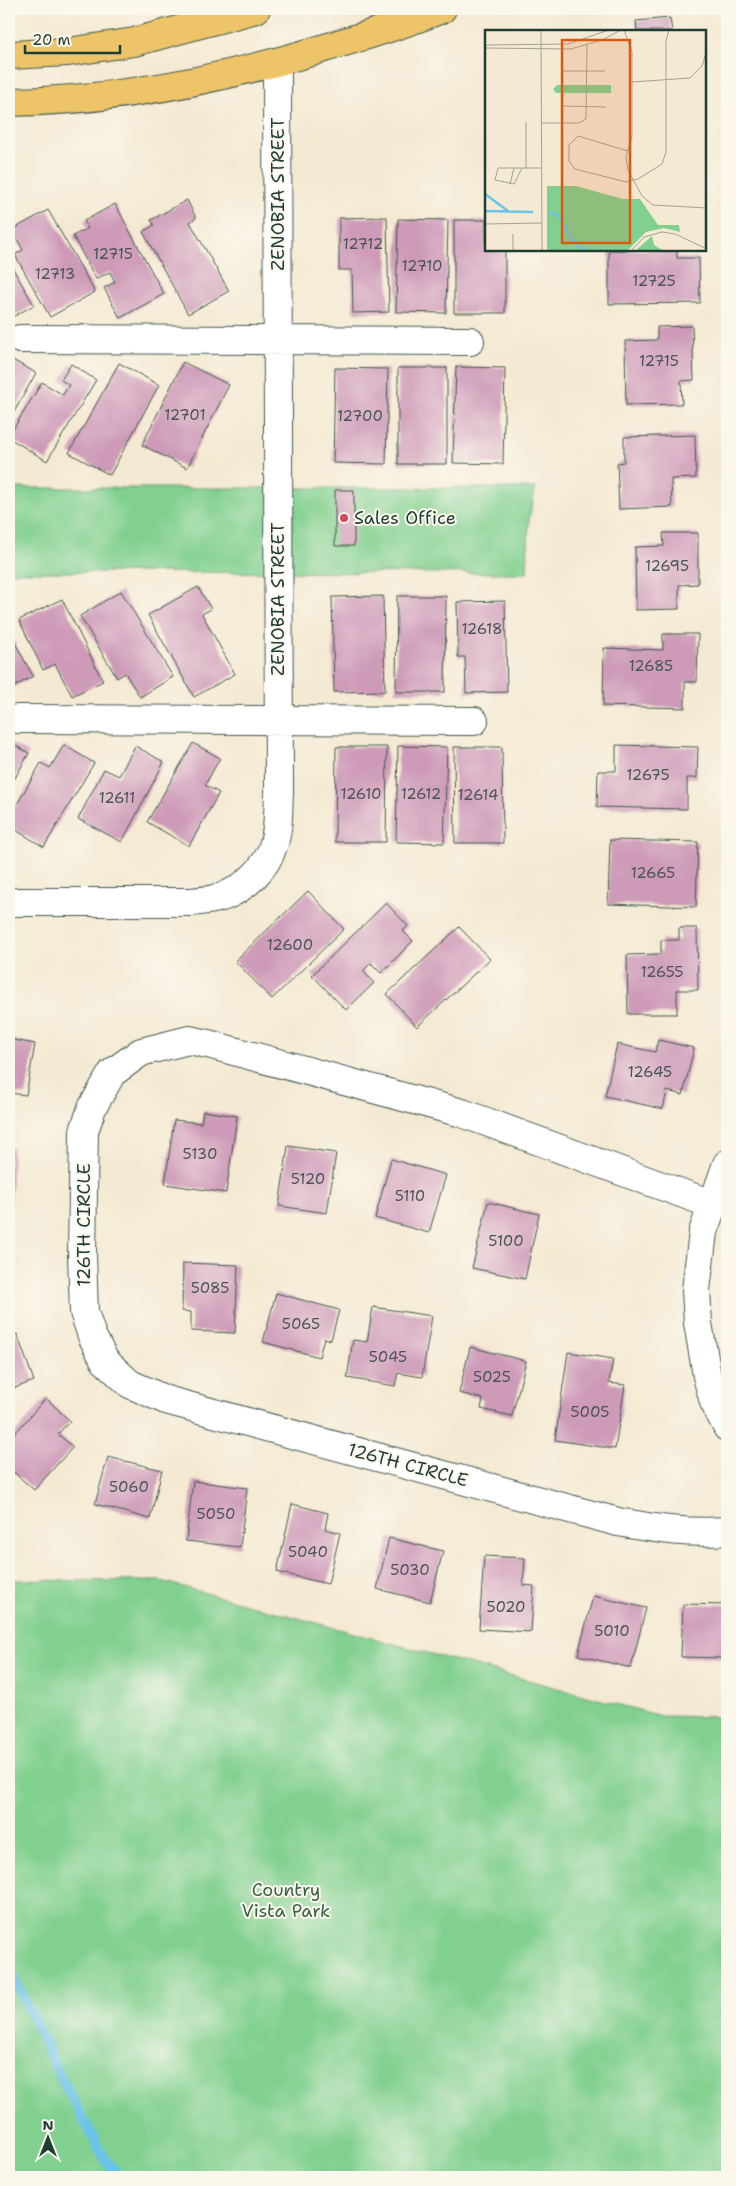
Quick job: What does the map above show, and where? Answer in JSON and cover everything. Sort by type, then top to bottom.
[{"type":"main road","points":[[9,55],[68,52],[134,42],[256,9]]},
{"type":"main road","points":[[9,102],[102,97],[155,90],[216,78],[277,63],[374,33],[442,9]]},
{"type":"street","name":"ZENOBIA STREET","points":[[9,902],[192,902],[221,898],[238,890],[255,875],[273,846],[278,811],[279,721],[277,63]]},
{"type":"street","points":[[20,339],[470,341]]},
{"type":"street","points":[[17,719],[474,722]]},
{"type":"street","name":"126TH CIRCLE","points":[[712,1204],[462,1113],[189,1040],[141,1052],[112,1073],[92,1108],[84,1131],[82,1254],[84,1312],[92,1336],[105,1361],[130,1384],[166,1400],[618,1522],[663,1530],[696,1533],[727,1531]]},
{"type":"street","points":[[727,1164],[703,1232],[696,1290],[698,1323],[707,1376],[714,1402],[727,1427]]},
{"type":"green space","points":[[9,488],[536,488],[529,518],[527,573],[9,572]]},
{"type":"green space","name":"Country Vista Park","points":[[9,1580],[161,1581],[661,1716],[727,1717],[727,2177],[9,2177]]},
{"type":"building","points":[[670,18],[672,30],[637,30],[636,21]]},
{"type":"building","points":[[187,200],[196,218],[190,222],[229,291],[188,314],[143,232],[154,225],[151,220]]},
{"type":"building","points":[[115,204],[164,294],[120,318],[104,288],[115,282],[110,272],[96,279],[73,236],[88,228],[84,221]]},
{"type":"building","points":[[48,210],[95,292],[50,317],[15,255],[23,250],[12,230]]},
{"type":"building","points":[[387,217],[389,312],[353,313],[352,270],[339,270],[339,218]]},
{"type":"building","points":[[398,219],[448,220],[446,313],[396,312]]},
{"type":"building","points":[[454,220],[485,220],[485,251],[505,251],[505,313],[454,313]]},
{"type":"building","points":[[609,251],[677,251],[677,258],[699,258],[700,303],[609,304]]},
{"type":"building","points":[[9,262],[34,305],[9,319]]},
{"type":"building","points":[[692,326],[694,380],[681,381],[682,404],[626,405],[625,341],[657,340],[657,327]]},
{"type":"building","points":[[9,358],[36,373],[9,421]]},
{"type":"building","points":[[183,362],[229,385],[187,468],[142,445]]},
{"type":"building","points":[[119,363],[159,385],[110,475],[69,453]]},
{"type":"building","points":[[71,364],[96,380],[47,461],[9,438],[9,436],[42,382],[63,395],[69,385],[61,380]]},
{"type":"building","points":[[456,367],[505,368],[503,464],[453,463]]},
{"type":"building","points":[[335,368],[388,369],[386,464],[333,463]]},
{"type":"building","points":[[398,368],[447,368],[447,464],[398,464]]},
{"type":"building","points":[[695,435],[696,478],[671,479],[672,507],[619,509],[617,463],[624,462],[624,437]]},
{"type":"building","name":"Sales Office","points":[[335,490],[354,490],[354,546],[335,546]]},
{"type":"building","points":[[663,533],[698,533],[698,584],[679,585],[679,609],[636,610],[635,547],[664,546]]},
{"type":"building","points":[[198,587],[211,609],[202,614],[235,674],[194,697],[148,615]]},
{"type":"building","points":[[121,591],[173,677],[140,697],[125,673],[117,678],[80,616]]},
{"type":"building","points":[[383,596],[385,691],[334,692],[332,597]]},
{"type":"building","points":[[397,596],[446,596],[445,692],[396,692]]},
{"type":"building","points":[[62,599],[103,681],[72,696],[55,664],[43,670],[19,620]]},
{"type":"building","points":[[505,601],[507,692],[466,693],[465,657],[458,657],[457,602]]},
{"type":"building","points":[[9,632],[33,676],[9,690]]},
{"type":"building","points":[[663,634],[698,634],[697,682],[685,682],[685,708],[603,706],[604,648],[663,650]]},
{"type":"building","points":[[9,742],[29,753],[9,789]]},
{"type":"building","points":[[193,743],[220,758],[205,785],[219,793],[189,846],[147,822]]},
{"type":"building","points":[[64,745],[94,763],[44,847],[9,826],[9,818],[41,763],[50,768]]},
{"type":"building","points":[[616,745],[698,747],[697,778],[687,778],[687,809],[597,807],[598,771],[616,771]]},
{"type":"building","points":[[135,746],[164,762],[122,842],[78,819],[104,769],[119,776]]},
{"type":"building","points":[[398,746],[447,747],[444,843],[396,842]]},
{"type":"building","points":[[336,747],[387,747],[386,842],[335,842]]},
{"type":"building","points":[[454,747],[502,747],[503,843],[455,843]]},
{"type":"building","points":[[610,840],[698,842],[696,907],[608,904]]},
{"type":"building","points":[[308,891],[344,929],[272,999],[235,961]]},
{"type":"building","points":[[386,903],[408,926],[403,931],[413,941],[381,973],[371,963],[363,971],[374,983],[346,1010],[312,975]]},
{"type":"building","points":[[459,927],[490,959],[417,1027],[387,994]]},
{"type":"building","points":[[679,928],[697,928],[698,990],[677,990],[677,1014],[628,1014],[627,955],[661,954],[661,940],[679,940]]},
{"type":"building","points":[[9,1039],[35,1044],[26,1095],[9,1093]]},
{"type":"building","points":[[658,1040],[694,1048],[683,1095],[667,1091],[663,1109],[605,1096],[617,1044],[655,1052]]},
{"type":"building","points":[[203,1111],[237,1116],[226,1193],[165,1184],[174,1120],[201,1123]]},
{"type":"building","points":[[288,1146],[336,1153],[327,1213],[279,1206]]},
{"type":"building","points":[[9,1148],[13,1148],[11,1201],[9,1201]]},
{"type":"building","points":[[391,1159],[446,1175],[429,1233],[375,1218]]},
{"type":"building","points":[[488,1202],[539,1214],[525,1279],[472,1268]]},
{"type":"building","points":[[183,1263],[238,1265],[235,1333],[191,1331],[191,1312],[182,1311]]},
{"type":"building","points":[[276,1293],[339,1310],[331,1340],[324,1338],[319,1357],[263,1342]]},
{"type":"building","points":[[373,1307],[432,1316],[422,1377],[398,1373],[395,1386],[347,1378],[353,1340],[367,1342]]},
{"type":"building","points":[[17,1334],[34,1381],[9,1390],[9,1337]]},
{"type":"building","points":[[470,1347],[526,1361],[512,1416],[481,1409],[483,1399],[459,1393]]},
{"type":"building","points":[[568,1352],[613,1359],[609,1383],[625,1385],[615,1449],[555,1440]]},
{"type":"building","points":[[46,1398],[70,1421],[58,1434],[73,1447],[34,1490],[9,1468],[9,1440]]},
{"type":"building","points":[[108,1457],[162,1470],[150,1519],[95,1504]]},
{"type":"building","points":[[193,1481],[247,1488],[240,1547],[186,1541]]},
{"type":"building","points":[[292,1504],[328,1513],[325,1529],[340,1533],[328,1584],[277,1572]]},
{"type":"building","points":[[389,1538],[443,1551],[430,1602],[377,1589]]},
{"type":"building","points":[[484,1556],[525,1558],[523,1585],[534,1586],[531,1632],[479,1629]]},
{"type":"building","points":[[593,1596],[646,1608],[631,1668],[578,1655]]},
{"type":"building","points":[[683,1604],[727,1605],[727,1658],[681,1657]]},
{"type":"waterway","points":[[9,1967],[57,2070],[107,2163],[121,2177]]},
{"type":"place","name":"Sales Office","points":[[344,518]]}]
